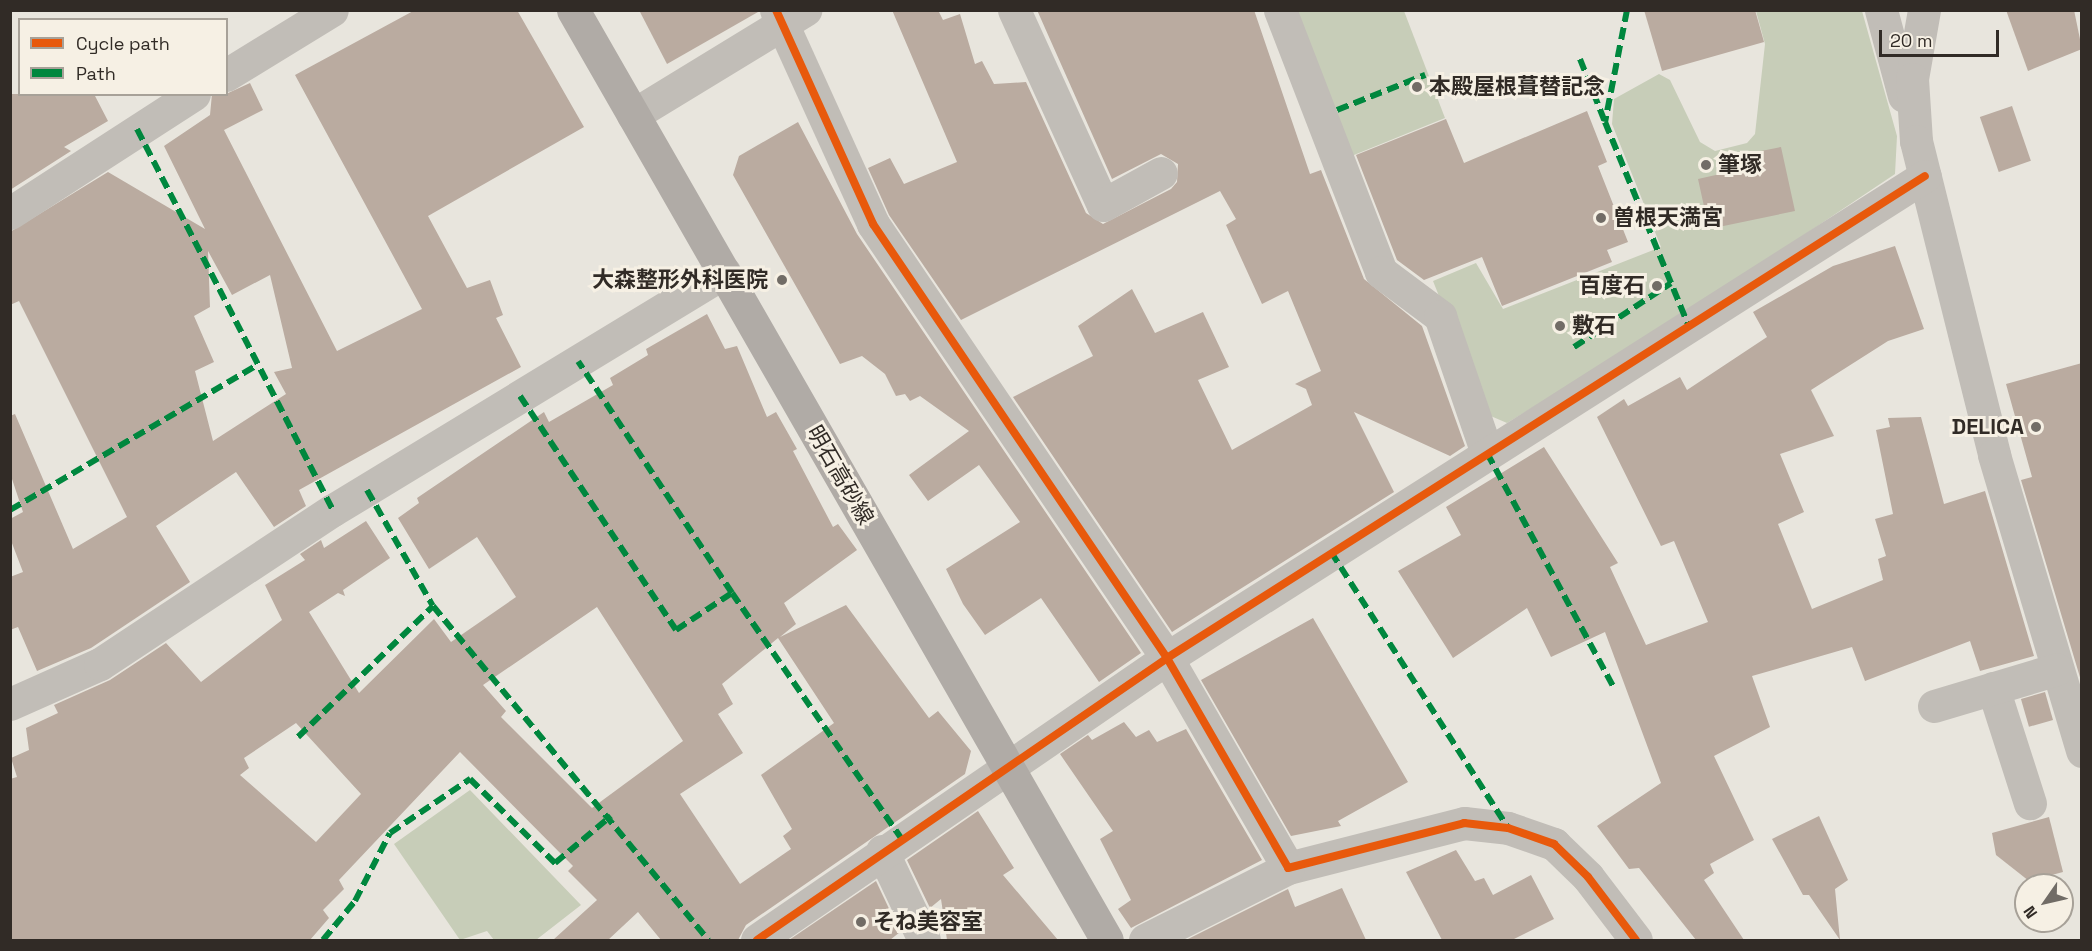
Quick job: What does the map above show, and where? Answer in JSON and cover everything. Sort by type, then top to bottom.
[{"type":"main road","name":"明石高砂線","points":[[573,10],[1107,940]]},
{"type":"street","points":[[228,74],[332,10]]},
{"type":"street","points":[[1014,10],[1103,205],[1161,173]]},
{"type":"street","points":[[1280,10],[1381,272],[1440,316],[1487,453]]},
{"type":"street","points":[[1881,10],[1994,455],[2082,751]]},
{"type":"street","points":[[1916,141],[1912,79],[1924,10]]},
{"type":"street","points":[[633,115],[788,15],[873,224],[1167,658],[1288,868]]},
{"type":"street","points":[[10,213],[191,96]]},
{"type":"street","points":[[757,940],[1006,765],[1167,658],[1925,176]]},
{"type":"street","points":[[10,704],[100,664],[333,510],[724,272]]},
{"type":"street","points":[[1934,706],[2057,669]]},
{"type":"street","points":[[1993,688],[2030,803]]},
{"type":"street","points":[[1145,940],[1288,868],[1464,824],[1508,828],[1554,844],[1588,877],[1636,940]]},
{"type":"street","points":[[882,851],[924,940]]},
{"type":"green space","points":[[1294,11],[1404,11],[1445,118],[1349,157]]},
{"type":"green space","points":[[1756,11],[1862,11],[1897,136],[1895,174],[1694,309],[1507,423],[1486,414],[1433,281],[1476,263],[1503,309],[1661,247],[1612,124],[1614,99],[1659,74],[1670,80],[1700,142],[1715,151],[1747,143],[1755,134],[1765,44]]},
{"type":"green space","points":[[470,790],[581,905],[536,940],[494,940],[487,931],[460,940],[394,844]]},
{"type":"building","points":[[415,10],[517,10],[584,127],[428,216],[467,288],[490,280],[503,315],[496,318],[521,367],[299,490],[306,506],[274,527],[236,472],[156,526],[190,582],[91,648],[37,671],[18,627],[10,630],[10,577],[23,572],[10,538],[10,519],[23,512],[10,473],[10,416],[15,414],[73,549],[127,517],[19,301],[10,305],[10,232],[108,172],[205,229],[164,146],[210,115],[212,96],[228,96],[228,93],[250,83],[263,110],[224,130],[337,351],[422,309],[295,75]],"holes":[[[208,251],[232,295],[270,275],[292,368],[274,372],[286,394],[213,441],[195,371],[214,362],[194,316],[210,307]]]},
{"type":"building","points":[[639,10],[758,10],[758,12],[667,64]]},
{"type":"building","points":[[892,10],[938,10],[943,20],[960,14],[975,64],[982,61],[994,84],[1026,82],[1086,213],[1103,224],[1171,189],[1177,182],[1178,164],[1161,154],[1112,179],[1037,10],[1254,10],[1310,174],[1321,170],[1364,279],[1422,326],[1465,446],[1450,456],[1354,412],[1394,492],[1172,632],[1013,397],[1093,356],[1078,326],[1132,289],[1155,333],[1203,312],[1229,367],[1198,380],[1232,450],[1312,405],[1306,389],[1295,384],[1321,371],[1288,291],[1262,304],[1226,225],[1236,219],[1220,191],[961,320],[889,215],[868,168],[890,158],[904,184],[957,162]]},
{"type":"building","points":[[1644,10],[1755,10],[1764,42],[1662,71]]},
{"type":"building","points":[[2006,10],[2074,10],[2082,49],[2028,71]]},
{"type":"building","points":[[10,94],[18,94],[18,96],[95,96],[108,121],[64,147],[71,151],[10,190]]},
{"type":"building","points":[[2012,106],[2031,161],[1999,172],[1980,117]]},
{"type":"building","points":[[1587,111],[1607,162],[1598,166],[1628,242],[1607,250],[1612,262],[1502,306],[1482,257],[1424,280],[1397,260],[1356,155],[1446,119],[1464,163]]},
{"type":"building","points":[[798,122],[857,234],[1141,653],[1099,682],[1041,598],[985,635],[963,604],[946,569],[1020,522],[979,465],[928,501],[909,475],[969,431],[920,396],[910,401],[905,394],[896,396],[885,374],[862,356],[840,364],[733,175],[739,156]]},
{"type":"building","points":[[1781,147],[1795,211],[1709,229],[1698,179],[1729,172],[1726,158]]},
{"type":"building","points":[[1895,246],[1924,329],[1888,341],[1811,390],[1834,436],[1780,454],[1804,512],[1778,524],[1812,609],[1883,580],[1878,559],[1886,556],[1875,519],[1893,514],[1876,430],[1890,427],[1888,418],[1921,417],[1944,504],[1985,491],[2034,656],[1980,671],[1970,641],[1865,681],[1852,647],[1752,676],[1770,727],[1714,756],[1754,840],[1710,864],[1714,873],[1704,880],[1744,940],[1696,940],[1639,868],[1629,869],[1597,826],[1661,783],[1605,632],[1551,657],[1527,608],[1453,658],[1398,571],[1461,535],[1446,507],[1544,447],[1618,563],[1610,567],[1646,645],[1708,622],[1674,541],[1661,546],[1597,417],[1624,399],[1628,406],[1680,377],[1687,390],[1767,337],[1753,312],[1833,266]]},
{"type":"building","points":[[707,314],[725,349],[737,346],[767,417],[776,412],[797,449],[793,451],[833,527],[838,524],[857,550],[784,603],[796,624],[780,637],[846,605],[929,718],[938,711],[971,751],[965,774],[746,925],[738,940],[661,940],[638,912],[608,940],[553,940],[597,900],[568,871],[573,866],[460,752],[339,880],[344,889],[323,910],[329,918],[310,940],[10,940],[10,779],[17,777],[11,758],[29,750],[26,728],[58,713],[54,705],[110,680],[166,643],[201,682],[282,620],[265,585],[305,560],[300,554],[321,540],[324,548],[366,521],[390,558],[343,590],[345,596],[338,593],[309,612],[359,693],[434,619],[451,642],[516,597],[477,537],[429,569],[398,518],[419,503],[417,498],[544,412],[549,422],[613,385],[610,378],[648,355],[646,349]],"holes":[[[597,607],[683,741],[592,808],[501,717],[506,711],[483,685]],[[778,638],[834,723],[761,775],[792,829],[783,836],[791,849],[740,884],[680,794],[743,753],[718,714],[733,704],[722,684]],[[296,723],[361,794],[316,842],[240,775],[249,768],[244,758]]]},
{"type":"building","points":[[2082,363],[2082,684],[2021,480],[2032,477],[2006,384]]},
{"type":"building","points":[[1313,618],[1408,782],[1338,821],[1341,826],[1291,836],[1201,680]]},
{"type":"building","points":[[2045,692],[2053,720],[2029,727],[2021,699]]},
{"type":"building","points":[[1124,722],[1136,737],[1149,730],[1157,742],[1186,729],[1262,860],[1131,928],[1118,909],[1131,900],[1100,839],[1113,831],[1060,754],[1088,735],[1092,740]]},
{"type":"building","points":[[978,811],[1014,868],[1003,875],[1058,940],[947,940],[941,899],[930,908],[907,860]]},
{"type":"building","points":[[1819,816],[1848,880],[1835,889],[1840,940],[1809,895],[1803,895],[1772,839]]},
{"type":"building","points":[[2049,817],[2063,872],[2019,873],[1996,855],[1992,833]]},
{"type":"building","points":[[1456,850],[1475,881],[1484,878],[1493,895],[1531,875],[1554,919],[1512,940],[1442,940],[1406,872]]},
{"type":"building","points":[[876,881],[900,932],[890,940],[789,940]]},
{"type":"building","points":[[1342,888],[1366,940],[1186,940],[1288,889],[1295,907]]},
{"type":"marked path","points":[[1627,10],[1605,122],[1689,327]]},
{"type":"marked path","points":[[1580,59],[1605,122]]},
{"type":"marked path","points":[[1337,110],[1425,75]]},
{"type":"marked path","points":[[137,129],[333,510]]},
{"type":"marked path","points":[[1574,347],[1671,283]]},
{"type":"marked path","points":[[520,396],[676,630],[732,593],[578,361]]},
{"type":"marked path","points":[[10,510],[257,365]]},
{"type":"marked path","points":[[1487,453],[1613,686]]},
{"type":"marked path","points":[[367,490],[433,606],[708,940]]},
{"type":"marked path","points":[[1331,552],[1508,828]]},
{"type":"marked path","points":[[732,593],[901,838]]},
{"type":"marked path","points":[[298,737],[433,606]]},
{"type":"marked path","points":[[323,940],[355,901],[390,833],[470,779],[555,863],[611,816]]},
{"type":"cycle path","points":[[776,10],[873,224],[1167,658],[1288,868],[1464,823],[1508,828],[1554,844],[1588,877],[1636,940]]},
{"type":"cycle path","points":[[757,940],[1167,658],[1925,176]]},
{"type":"place","name":"本殿屋根葺替記念","points":[[1417,87]]},
{"type":"place","name":"筆塚","points":[[1706,165]]},
{"type":"place","name":"曽根天満宮","points":[[1601,218]]},
{"type":"place","name":"大森整形外科医院","points":[[782,280]]},
{"type":"place","name":"百度石","points":[[1657,286]]},
{"type":"place","name":"敷石","points":[[1560,326]]},
{"type":"place","name":"DELICA","points":[[2036,427]]},
{"type":"place","name":"そね美容室","points":[[861,922]]}]
